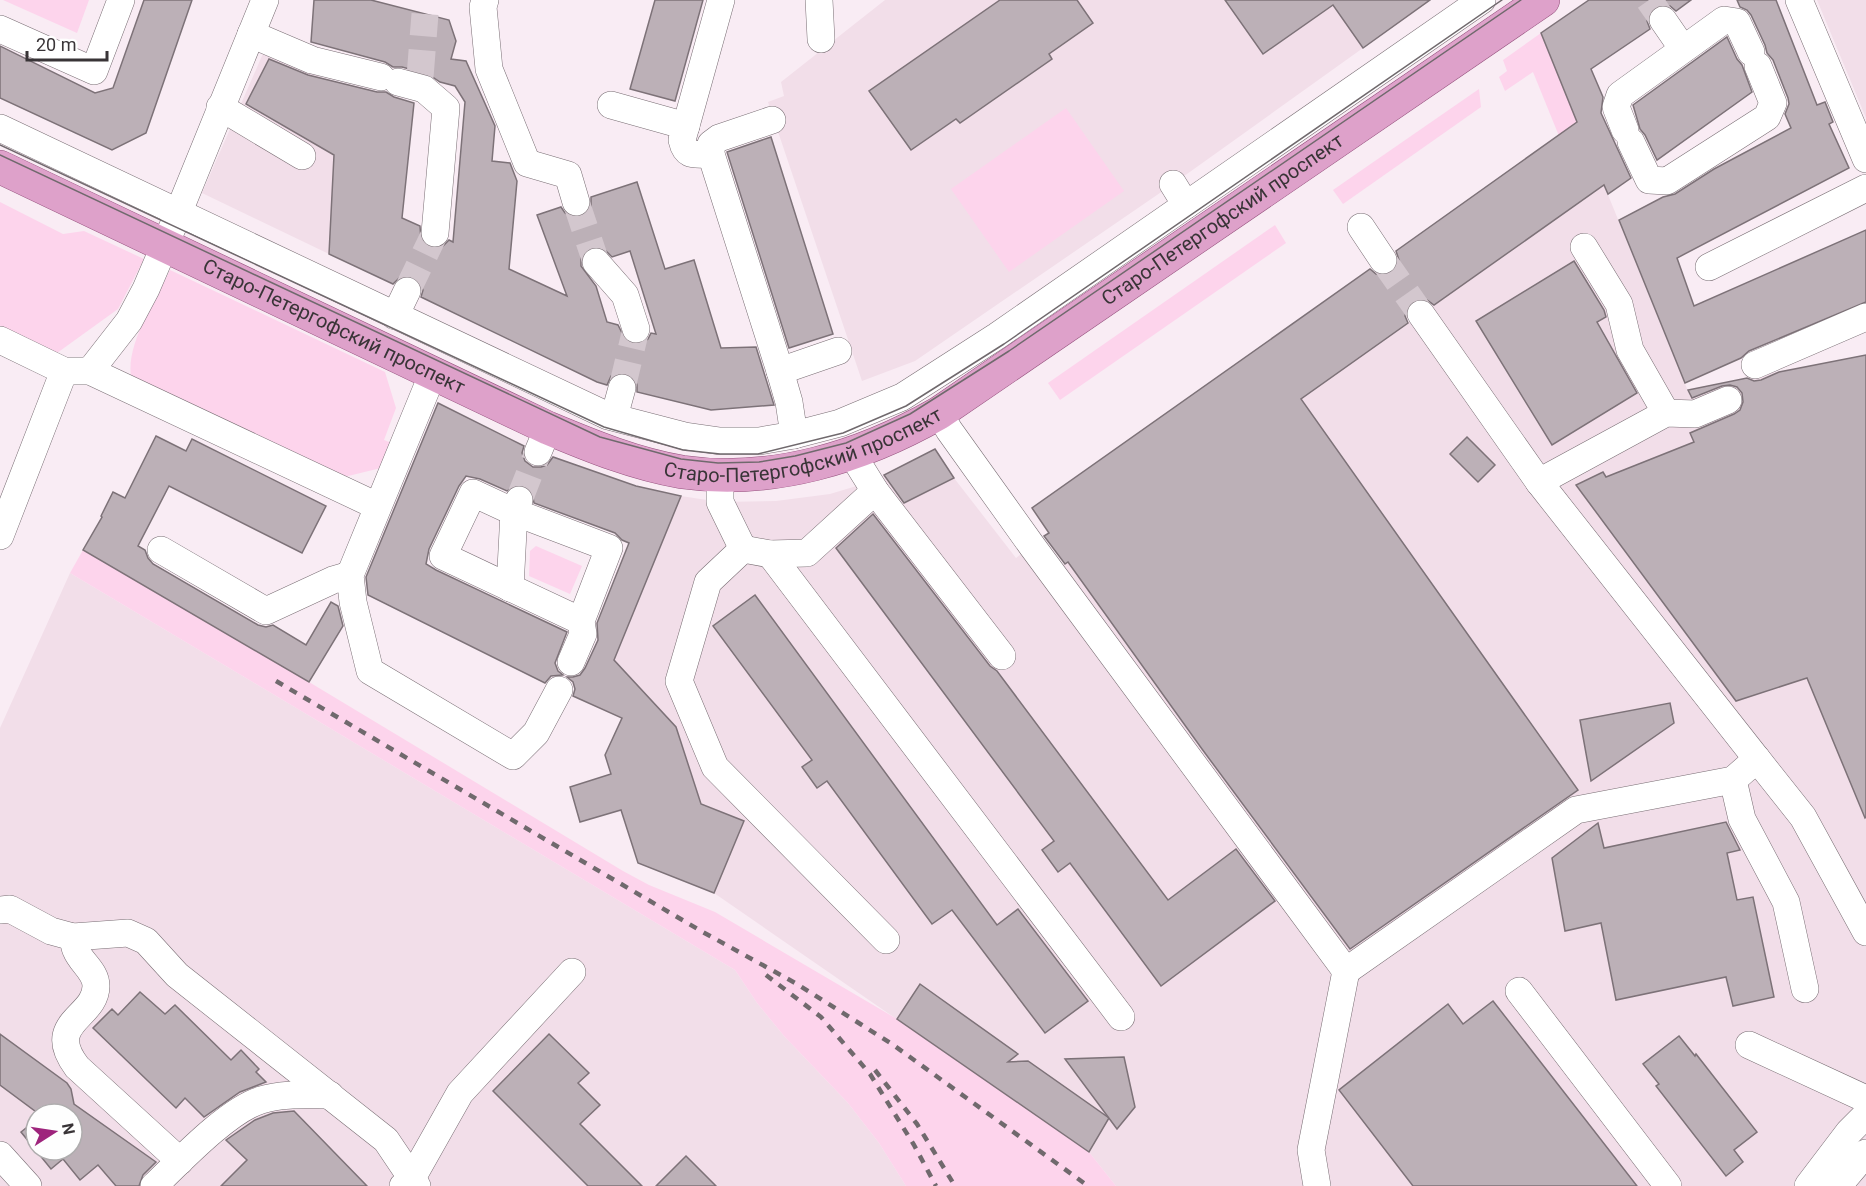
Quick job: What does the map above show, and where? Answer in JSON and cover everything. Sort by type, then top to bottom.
[{"type":"main road","name":"Старо-Петергофский проспект","points":[[0,167],[433,373],[543,440],[598,449],[643,463],[682,471],[720,475],[760,474],[800,468],[852,454],[916,426],[939,413],[1543,0]]},
{"type":"street","points":[[0,29],[94,71],[121,0]]},
{"type":"street","points":[[0,536],[77,371],[129,321],[165,246],[265,0]]},
{"type":"street","points":[[485,0],[483,6],[489,69],[527,163],[568,175],[576,202]]},
{"type":"street","points":[[711,154],[690,154],[684,149],[682,140],[721,0]]},
{"type":"street","points":[[819,0],[821,39]]},
{"type":"street","name":"Старо-Петергофский проспект","points":[[0,128],[183,202],[395,316],[614,417],[685,436],[720,441],[759,441],[840,423],[902,397],[997,336],[1180,194],[1482,0]]},
{"type":"street","points":[[1799,0],[1866,159]]},
{"type":"street","points":[[1663,20],[1683,49]]},
{"type":"street","points":[[1724,20],[1737,22],[1773,103],[1767,117],[1667,181],[1649,180],[1616,107],[1620,95],[1683,49],[1724,20]]},
{"type":"street","points":[[251,34],[312,60],[404,81],[424,89],[446,108],[435,233]]},
{"type":"street","points":[[611,105],[686,126]]},
{"type":"street","points":[[220,107],[302,156]]},
{"type":"street","points":[[771,120],[719,138],[711,144],[711,154],[780,371],[789,402],[794,435]]},
{"type":"street","points":[[1709,267],[1866,188]]},
{"type":"street","points":[[1360,227],[1383,260]]},
{"type":"street","points":[[1584,247],[1619,304],[1630,350],[1665,413]]},
{"type":"street","points":[[596,262],[625,296],[636,329]]},
{"type":"street","points":[[395,316],[407,291]]},
{"type":"street","points":[[1421,314],[1539,482],[1803,817],[1866,932]]},
{"type":"street","points":[[1755,365],[1866,317]]},
{"type":"street","points":[[0,340],[77,371],[377,506]]},
{"type":"street","points":[[780,371],[838,351]]},
{"type":"street","points":[[433,373],[350,575],[353,602],[370,671],[513,756],[536,733],[559,690]]},
{"type":"street","points":[[614,417],[622,388]]},
{"type":"street","points":[[1539,482],[1665,413],[1695,414],[1728,399]]},
{"type":"street","points":[[939,413],[1027,540],[1346,972]]},
{"type":"street","points":[[852,454],[875,491],[1002,656]]},
{"type":"street","points":[[720,475],[720,502],[743,549]]},
{"type":"street","points":[[743,549],[770,554],[807,553],[875,491]]},
{"type":"street","points":[[571,662],[582,634],[581,621],[609,548],[517,506],[473,493],[443,556],[581,621]]},
{"type":"street","points":[[510,588],[517,506]]},
{"type":"street","points":[[743,549],[708,582],[679,681],[715,767],[886,940]]},
{"type":"street","points":[[161,550],[266,611],[333,580],[350,575]]},
{"type":"street","points":[[770,554],[1121,1017]]},
{"type":"street","points":[[1317,1186],[1311,1150],[1346,972],[1576,810],[1733,780],[1757,759]]},
{"type":"street","points":[[1733,780],[1742,819],[1786,902],[1805,989]]},
{"type":"street","points":[[0,910],[10,909],[51,931],[73,937],[128,933],[146,941],[177,975],[386,1140],[410,1183]]},
{"type":"street","points":[[73,937],[76,950],[92,971],[96,986],[93,998],[70,1026],[65,1040],[67,1054],[77,1067],[180,1161]]},
{"type":"street","points":[[410,1183],[460,1093],[572,972]]},
{"type":"street","points":[[1519,991],[1668,1186]]},
{"type":"street","points":[[1749,1045],[1866,1099]]},
{"type":"street","points":[[154,1186],[238,1110],[261,1099],[290,1094],[330,1095]]},
{"type":"street","points":[[1808,1186],[1866,1115]]},
{"type":"street","points":[[1838,1186],[1866,1153]]},
{"type":"street","points":[[0,1155],[28,1186]]},
{"type":"shaded area","points":[[3,0],[89,0],[77,33]]},
{"type":"shaded area","points":[[885,0],[1329,0],[1363,48],[1173,184],[915,361],[862,381],[768,102],[784,96],[781,82]]},
{"type":"shaded area","points":[[1817,0],[1866,0],[1866,118]]},
{"type":"shaded area","points":[[1541,33],[1577,122],[1559,136],[1533,72],[1505,91],[1499,77],[1507,71],[1503,60]]},
{"type":"shaded area","points":[[265,49],[340,87],[329,254],[202,193]]},
{"type":"shaded area","points":[[1479,89],[1481,107],[1343,204],[1333,190]]},
{"type":"shaded area","points":[[1066,108],[1124,191],[1009,272],[951,189]]},
{"type":"shaded area","points":[[1604,185],[1690,396],[1736,380],[1866,355],[1866,1186],[1116,1186],[1089,1152],[714,893],[638,863],[605,755],[626,710],[600,693],[681,496],[720,502],[776,501],[830,494],[870,482],[935,449],[954,478],[1016,558],[1040,539],[1060,567]]},
{"type":"shaded area","points":[[0,202],[63,234],[84,231],[144,259],[118,309],[57,353],[0,327]]},
{"type":"shaded area","points":[[1275,225],[1286,243],[1060,400],[1048,383]]},
{"type":"shaded area","points":[[170,270],[385,372],[396,408],[384,440],[394,444],[385,467],[340,478],[131,376],[131,363],[137,336]]},
{"type":"shaded area","points":[[536,546],[582,566],[570,594],[529,576],[530,551]]},
{"type":"shaded area","points":[[83,550],[309,682],[623,871],[649,885],[715,912],[897,1019],[1089,1152],[1116,1186],[906,1186],[879,1143],[848,1103],[784,1036],[757,1003],[735,970],[70,573]]},
{"type":"shaded area","points":[[70,573],[735,970],[757,1003],[784,1036],[848,1103],[879,1143],[906,1186],[0,1186],[0,728]]},
{"type":"building","points":[[144,0],[192,0],[146,133],[112,150],[0,98],[0,46],[95,93],[113,88]]},
{"type":"building","points":[[314,0],[371,0],[449,20],[456,41],[451,59],[466,61],[495,126],[492,161],[510,163],[517,181],[509,269],[567,296],[537,215],[561,207],[572,217],[581,217],[588,212],[591,206],[591,197],[637,182],[665,269],[694,260],[721,348],[756,347],[774,405],[711,410],[637,392],[634,377],[626,373],[611,376],[607,385],[597,382],[421,297],[423,290],[420,283],[413,277],[405,275],[393,284],[329,254],[334,155],[246,104],[269,59],[308,75],[377,92],[386,92],[414,103],[402,218],[420,226],[421,240],[433,249],[442,247],[449,240],[453,242],[465,102],[455,86],[440,82],[428,74],[393,67],[385,62],[311,42]],"holes":[[[592,247],[602,247],[612,257],[630,251],[656,334],[651,333],[648,339],[641,344],[626,341],[618,325],[607,322],[596,286],[581,266],[581,256],[585,251]]]},
{"type":"building","points":[[655,0],[703,0],[675,101],[630,89]]},
{"type":"building","points":[[1000,0],[1077,0],[1093,23],[1049,54],[1052,59],[960,123],[956,119],[911,150],[869,91]]},
{"type":"building","points":[[1225,0],[1430,0],[1363,48],[1333,5],[1263,54]]},
{"type":"building","points":[[1589,0],[1691,0],[1676,11],[1662,4],[1654,7],[1647,21],[1650,29],[1591,69],[1603,97],[1601,113],[1631,178],[1608,194],[1604,185],[1434,305],[1420,298],[1412,301],[1405,316],[1408,323],[1301,399],[1578,790],[1350,949],[1202,749],[1068,562],[1065,564],[1044,536],[1049,533],[1032,508],[1370,269],[1383,276],[1392,273],[1399,260],[1396,251],[1577,122],[1541,33]]},
{"type":"building","points":[[1737,0],[1776,0],[1817,105],[1825,102],[1833,122],[1829,124],[1849,168],[1677,258],[1694,306],[1866,230],[1866,302],[1749,351],[1741,358],[1685,383],[1619,220],[1663,197],[1675,194],[1714,169],[1791,128],[1785,114],[1789,104],[1788,98],[1773,60],[1767,53],[1751,15],[1740,7]]},
{"type":"building","points":[[1727,37],[1742,65],[1752,92],[1657,160],[1640,129],[1633,105]]},
{"type":"building","points":[[771,137],[833,334],[789,348],[727,152]]},
{"type":"building","points":[[1574,261],[1604,310],[1606,317],[1597,322],[1637,393],[1552,445],[1476,321]]},
{"type":"building","points":[[1866,355],[1865,818],[1807,678],[1736,701],[1576,485],[1603,472],[1606,477],[1694,442],[1690,433],[1734,414],[1740,410],[1743,402],[1742,393],[1737,387],[1730,385],[1692,398],[1688,390],[1747,378],[1754,381],[1761,380],[1779,372]]},
{"type":"building","points":[[438,403],[524,446],[522,453],[525,461],[533,467],[547,465],[553,457],[636,486],[681,496],[614,660],[676,727],[701,804],[744,821],[714,893],[638,863],[621,810],[580,822],[570,787],[611,774],[605,755],[622,718],[573,696],[575,689],[573,682],[567,677],[580,675],[598,640],[597,623],[629,543],[615,533],[534,503],[532,491],[524,485],[516,485],[507,491],[480,479],[466,476],[459,486],[429,549],[426,564],[567,632],[555,663],[558,671],[563,675],[551,676],[545,683],[368,595],[366,577]]},
{"type":"building","points":[[156,436],[186,451],[192,439],[326,506],[302,553],[169,486],[138,546],[145,550],[153,564],[258,625],[266,627],[273,625],[306,645],[331,602],[338,606],[343,626],[309,682],[83,550],[113,492],[125,498]]},
{"type":"building","points":[[1467,437],[1495,465],[1478,482],[1450,454]]},
{"type":"building","points":[[935,449],[954,478],[904,503],[884,475]]},
{"type":"building","points":[[873,514],[990,666],[997,671],[1168,900],[1236,849],[1275,901],[1161,986],[1070,863],[1058,872],[1042,850],[1054,841],[836,548]]},
{"type":"building","points":[[755,595],[997,925],[1018,909],[1088,1001],[1045,1033],[952,910],[932,924],[827,781],[817,788],[802,767],[812,760],[713,626]]},
{"type":"building","points":[[1670,703],[1674,723],[1591,781],[1580,720]]},
{"type":"building","points":[[1726,822],[1740,850],[1727,853],[1737,900],[1753,897],[1774,997],[1733,1006],[1726,977],[1616,1000],[1601,923],[1565,931],[1552,858],[1598,823],[1604,848]]},
{"type":"building","points":[[920,984],[1018,1054],[1008,1062],[1028,1061],[1109,1118],[1089,1152],[897,1019]]},
{"type":"building","points":[[140,992],[165,1014],[175,1005],[231,1060],[241,1050],[259,1069],[256,1072],[266,1082],[240,1092],[204,1117],[185,1098],[176,1108],[93,1028],[112,1009],[118,1015]]},
{"type":"building","points":[[1493,1001],[1637,1186],[1413,1186],[1339,1090],[1448,1004],[1463,1024]]},
{"type":"building","points":[[0,1034],[67,1083],[71,1089],[74,1102],[24,1103],[0,1085]]},
{"type":"building","points":[[549,1034],[589,1073],[578,1083],[600,1105],[580,1124],[642,1186],[588,1186],[493,1091]]},
{"type":"building","points":[[1679,1036],[1695,1056],[1696,1054],[1757,1132],[1734,1150],[1743,1162],[1726,1176],[1656,1086],[1659,1084],[1643,1064]]},
{"type":"building","points":[[1124,1057],[1135,1107],[1117,1129],[1065,1059]]},
{"type":"building","points":[[84,1111],[156,1162],[143,1175],[139,1186],[116,1186],[98,1165],[80,1180],[65,1162],[84,1162]]},
{"type":"building","points":[[294,1111],[367,1186],[221,1186],[247,1160],[226,1140],[255,1120],[273,1113]]},
{"type":"building","points":[[686,1156],[716,1186],[656,1186]]},
{"type":"building","points":[[45,1162],[59,1162],[51,1169]]},
{"type":"tunnel","points":[[1649,0],[1663,20]]},
{"type":"tunnel","points":[[420,77],[425,14]]},
{"type":"tunnel","points":[[576,202],[596,262]]},
{"type":"tunnel","points":[[407,291],[435,233]]},
{"type":"tunnel","points":[[1383,260],[1421,314]]},
{"type":"tunnel","points":[[622,388],[636,329]]},
{"type":"tunnel","points":[[519,500],[538,452]]},
{"type":"tram line","points":[[0,145],[604,427],[683,450],[720,454],[758,454],[843,433],[906,406],[1004,344],[1502,0]]},
{"type":"tram line","points":[[0,155],[600,437],[681,459],[718,463],[759,462],[795,456],[846,443],[910,414],[1009,351],[1521,0]]},
{"type":"railway","points":[[276,681],[701,931],[797,984],[892,1044],[1088,1186]]},
{"type":"railway","points":[[766,975],[821,1017],[870,1074],[914,1145],[936,1186]]},
{"type":"railway","points":[[875,1070],[917,1124],[955,1186]]}]
